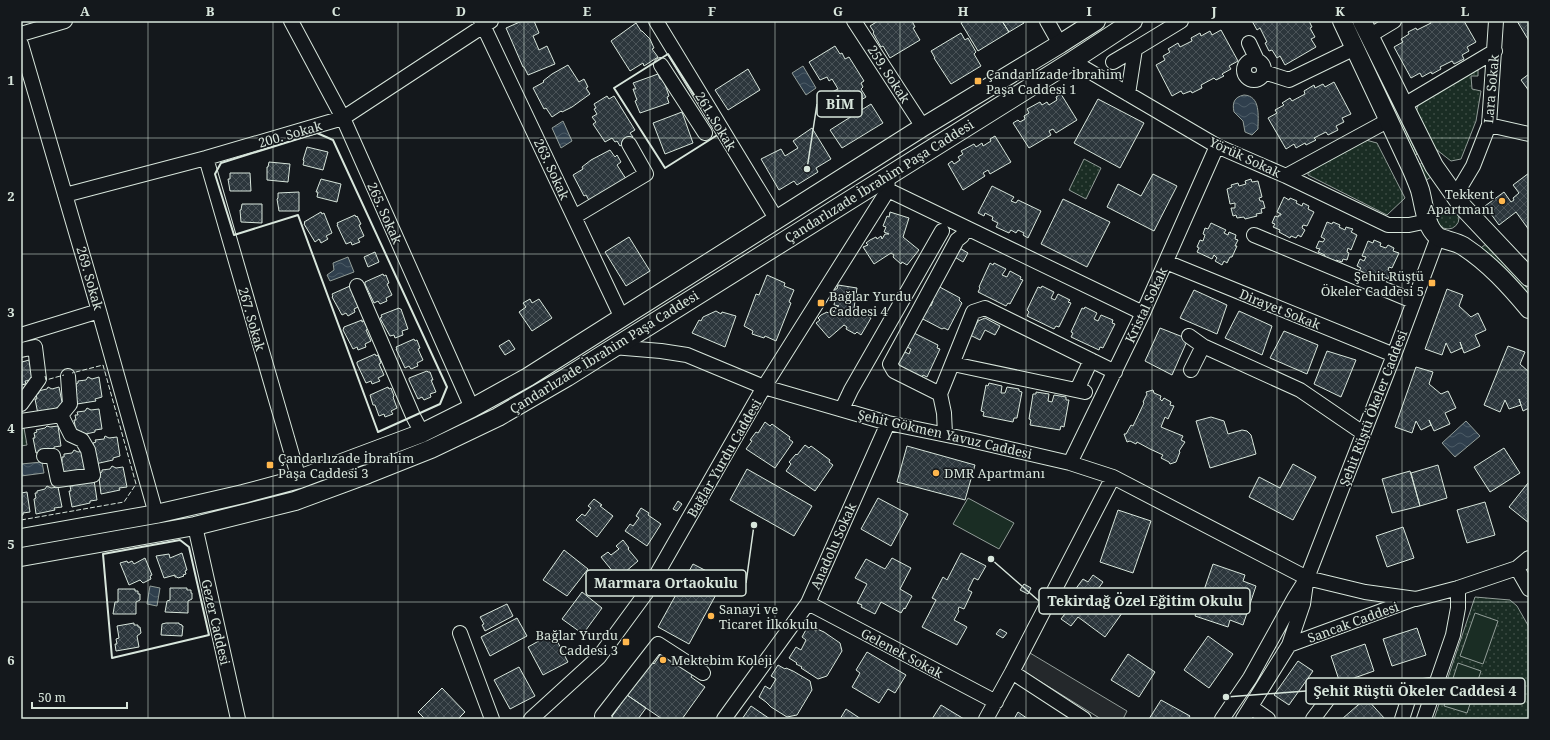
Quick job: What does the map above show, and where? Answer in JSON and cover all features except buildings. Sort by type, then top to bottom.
[{"type":"main road","name":"Çandarlızade İbrahim Paşa Caddesi","points":[[21,538],[156,514],[243,494],[299,479],[422,433],[472,408],[528,377],[923,127],[1096,21]]},
{"type":"main road","name":"Çandarlızade İbrahim Paşa Caddesi","points":[[21,557],[194,526],[295,501],[431,449],[498,416],[567,377],[613,347],[887,183],[1133,21]]},
{"type":"main road","points":[[1342,21],[1412,170],[1426,212],[1446,239],[1472,252],[1490,266],[1529,309]]},
{"type":"main road","points":[[1366,29],[1434,166],[1453,194],[1470,215],[1529,277]]},
{"type":"main road","points":[[1426,212],[1431,195],[1440,192],[1453,194]]},
{"type":"main road","points":[[1446,239],[1460,238],[1467,230],[1470,215]]},
{"type":"street","points":[[21,34],[64,21]]},
{"type":"street","name":"265. Sokak","points":[[291,21],[343,118],[472,408]]},
{"type":"street","name":"259. Sokak","points":[[854,21],[923,127]]},
{"type":"street","points":[[1048,21],[1060,44]]},
{"type":"street","points":[[1113,62],[1181,21]]},
{"type":"street","points":[[1366,29],[1394,21]]},
{"type":"street","name":"Lara Sokak","points":[[1453,194],[1473,166],[1489,125],[1496,21]]},
{"type":"street","name":"261. Sokak","points":[[659,22],[700,95],[777,220]]},
{"type":"street","name":"200. Sokak","points":[[65,195],[206,158],[343,118],[485,23]]},
{"type":"street","name":"263. Sokak","points":[[485,23],[622,318]]},
{"type":"street","points":[[1249,43],[1257,60],[1262,64],[1264,72],[1260,78],[1255,80],[1249,79],[1244,74],[1246,63],[1251,60],[1257,60]]},
{"type":"street","name":"269. Sokak","points":[[21,44],[156,514]]},
{"type":"street","points":[[1264,72],[1289,80],[1355,48]]},
{"type":"street","points":[[1128,94],[1135,49]]},
{"type":"street","points":[[1404,105],[1495,51]]},
{"type":"street","name":"Yörük Sokak","points":[[1072,61],[1217,146],[1286,176],[1388,225],[1409,225],[1426,212]]},
{"type":"street","points":[[661,65],[705,133]]},
{"type":"street","points":[[687,104],[700,95]]},
{"type":"street","points":[[1286,176],[1389,120]]},
{"type":"street","points":[[1489,125],[1529,134]]},
{"type":"street","points":[[574,217],[646,174],[629,144]]},
{"type":"street","name":"Kristal Sokak","points":[[1070,463],[1143,313],[1217,146]]},
{"type":"street","name":"267. Sokak","points":[[206,158],[299,479]]},
{"type":"street","points":[[887,183],[966,228],[1143,313]]},
{"type":"street","name":"Bağlar Yurdu Caddesi","points":[[531,719],[598,657],[646,593],[764,386],[887,183]]},
{"type":"street","points":[[940,394],[894,371],[890,364],[957,240],[962,236],[966,228]]},
{"type":"street","points":[[842,409],[851,390],[942,231]]},
{"type":"street","points":[[1254,235],[1413,301]]},
{"type":"street","name":"Şehit Rüştü Ökeler Caddesi","points":[[1222,719],[1250,678],[1307,578],[1394,355],[1413,301],[1446,239]]},
{"type":"street","name":"Dirayet Sokak","points":[[1166,262],[1394,355]]},
{"type":"street","points":[[357,286],[413,416],[422,433]]},
{"type":"street","points":[[945,434],[944,413],[940,394],[974,312],[985,308],[1115,372]]},
{"type":"street","points":[[21,335],[99,312]]},
{"type":"street","points":[[1189,336],[1203,346],[1300,390],[1363,433]]},
{"type":"street","points":[[1191,370],[1203,346]]},
{"type":"street","points":[[21,350],[34,347],[39,379],[21,404]]},
{"type":"street","name":"Şehit Gökmen Yavuz Caddesi","points":[[613,347],[687,354],[764,386],[888,423],[945,434],[1070,463],[1113,477],[1307,578]]},
{"type":"street","points":[[952,364],[1081,391],[1091,360]]},
{"type":"street","points":[[21,421],[61,415],[70,404],[68,376]]},
{"type":"street","points":[[44,456],[53,456],[58,480],[93,475],[88,450],[82,440],[71,435],[61,415]]},
{"type":"street","name":"Anadolu Sokak","points":[[724,719],[808,603],[888,423]]},
{"type":"street","points":[[986,719],[1113,477]]},
{"type":"street","name":"Gezer Caddesi","points":[[194,526],[238,719]]},
{"type":"street","name":"Sancak Caddesi","points":[[1289,645],[1416,599],[1458,588],[1517,568],[1529,558]]},
{"type":"street","points":[[1517,568],[1529,589]]},
{"type":"street","name":"Şehit Rüştü Ökeler Caddesi","points":[[1243,719],[1289,645],[1303,604],[1307,578]]},
{"type":"street","name":"Sancak Caddesi","points":[[1307,578],[1365,592],[1416,599]]},
{"type":"street","points":[[1424,719],[1453,635],[1458,608],[1458,588]]},
{"type":"street","name":"Gelenek Sokak","points":[[808,603],[996,702]]},
{"type":"street","points":[[460,633],[492,719]]},
{"type":"street","points":[[605,719],[602,716],[658,644],[703,673]]},
{"type":"street","points":[[1012,672],[1084,719]]},
{"type":"street","points":[[1313,719],[1337,687],[1412,688],[1436,684]]},
{"type":"street","points":[[1402,719],[1412,688]]},
{"type":"street","points":[[1251,707],[1268,719]]},
{"type":"green space","points":[[1350,21],[1354,21],[1417,154],[1415,156]]},
{"type":"green space","points":[[1476,68],[1478,70],[1478,76],[1471,76],[1472,89],[1481,91],[1476,121],[1461,159],[1451,161],[1429,142],[1416,114],[1418,104]]},
{"type":"green space","points":[[1362,139],[1377,143],[1405,198],[1387,215],[1308,175],[1308,173]]},
{"type":"green space","points":[[1084,159],[1101,168],[1086,199],[1069,190]]},
{"type":"green space","points":[[1422,163],[1431,177],[1425,181],[1419,165]]},
{"type":"green space","points":[[1448,207],[1456,210],[1459,218],[1456,226],[1448,229],[1440,226],[1437,218],[1440,210]]},
{"type":"green space","points":[[1487,243],[1529,290],[1529,296],[1488,253],[1481,248]]},
{"type":"green space","points":[[21,428],[24,428],[27,445],[21,446]]},
{"type":"green space","points":[[968,498],[1014,523],[999,549],[953,524]]},
{"type":"green space","points":[[1475,597],[1510,600],[1517,606],[1529,627],[1529,719],[1434,719]]},
{"type":"green space","points":[[1475,613],[1498,621],[1483,664],[1460,656]]},
{"type":"green space","points":[[1458,663],[1481,671],[1467,713],[1444,706]]},
{"type":"shaded area","points":[[1030,653],[1127,711],[1123,719],[1101,719],[1020,669]]},
{"type":"water","points":[[803,66],[816,88],[806,95],[792,73]]},
{"type":"water","points":[[1244,95],[1253,99],[1256,103],[1258,113],[1258,129],[1252,135],[1245,132],[1243,121],[1234,112],[1234,101],[1238,97]]},
{"type":"water","points":[[563,121],[572,141],[561,148],[552,128]]},
{"type":"water","points":[[348,257],[354,272],[330,281],[327,275],[334,270],[333,263]]},
{"type":"water","points":[[1466,421],[1480,436],[1455,457],[1442,443]]},
{"type":"water","points":[[42,462],[44,473],[21,476],[21,464]]},
{"type":"water","points":[[150,586],[160,588],[157,606],[147,604]]},
{"type":"fence","points":[[21,520],[124,502],[136,484],[103,365],[72,373]]},
{"type":"fence","points":[[45,376],[46,380],[64,375]]},
{"type":"wall","points":[[668,54],[719,134],[665,168],[614,88],[668,54]]},
{"type":"wall","points":[[317,133],[333,140],[447,387],[440,404],[378,432],[298,215],[234,235],[215,174],[221,163],[317,133]]},
{"type":"wall","points":[[180,540],[189,547],[209,635],[112,658],[103,554],[180,540]]},
{"type":"place","name":"Çandarlızade İbrahim Paşa Caddesi 1","points":[[978,81]]},
{"type":"place","name":"BİM","points":[[807,169]]},
{"type":"place","name":"Tekkent Apartmanı","points":[[1502,201]]},
{"type":"place","name":"Şehit Rüştü Ökeler Caddesi 5","points":[[1432,283]]},
{"type":"place","name":"Bağlar Yurdu Caddesi 4","points":[[821,303]]},
{"type":"place","name":"Çandarlızade İbrahim Paşa Caddesi 3","points":[[270,465]]},
{"type":"place","name":"DMR Apartmanı","points":[[936,473]]},
{"type":"place","name":"Marmara Ortaokulu","points":[[754,525]]},
{"type":"place","name":"Tekirdağ Özel Eğitim Okulu","points":[[991,559]]},
{"type":"place","name":"Sanayi ve Ticaret İlkokulu","points":[[711,616]]},
{"type":"place","name":"Bağlar Yurdu Caddesi 3","points":[[626,642]]},
{"type":"place","name":"Mektebim Koleji","points":[[663,660]]},
{"type":"place","name":"Şehit Rüştü Ökeler Caddesi 4","points":[[1226,697]]}]
